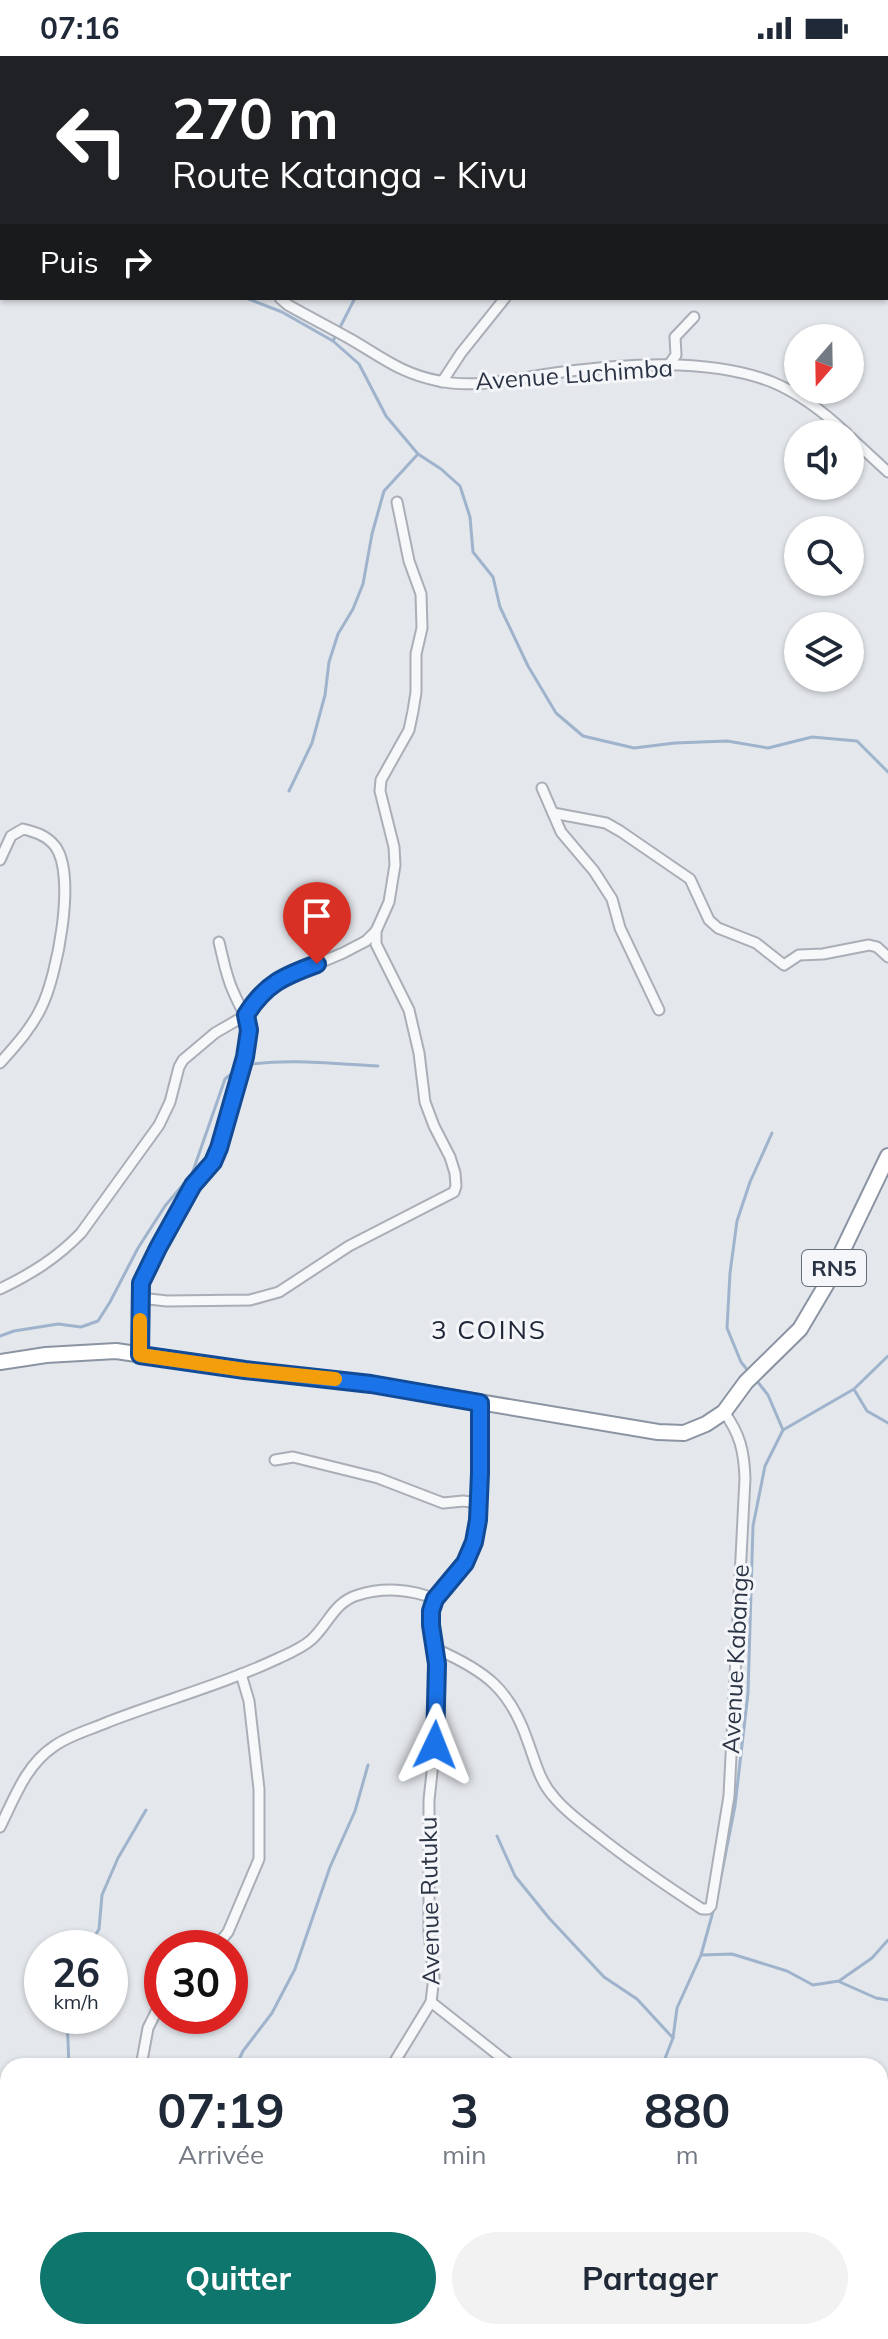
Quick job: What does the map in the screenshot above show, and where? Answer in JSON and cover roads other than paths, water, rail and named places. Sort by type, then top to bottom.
[{"type":"highway","name":"RN5","points":[[0,1362],[80,1352],[116,1351],[371,1384],[658,1432],[684,1433],[724,1412],[746,1382],[800,1329],[888,1156]]},
{"type":"street","name":"Avenue Luchimba","points":[[283,300],[403,372],[442,382],[471,383],[614,367],[668,366],[726,370],[771,382],[797,394],[831,420]]},
{"type":"street","points":[[442,382],[503,300]]},
{"type":"street","points":[[668,366],[676,355],[675,337],[694,317]]},
{"type":"street","name":"Avenue Luchimba","points":[[864,450],[888,472]]},
{"type":"street","points":[[0,1289],[35,1271],[68,1247],[81,1233],[159,1125],[183,1060],[215,1033],[246,1015],[272,983],[343,953],[366,941],[376,931],[389,902],[395,865],[394,847],[380,791],[381,780],[409,730],[416,692],[416,654],[422,628],[421,594],[409,561],[397,502]]},
{"type":"street","points":[[542,788],[561,832],[594,871],[612,899],[620,928],[659,1010]]},
{"type":"street","points":[[553,813],[606,823],[620,831],[690,879],[709,920],[718,928],[756,943],[781,964],[799,955],[823,954],[869,945],[877,947],[888,957]]},
{"type":"street","points":[[0,860],[11,836],[23,829],[42,834],[55,846],[63,862],[65,916],[43,1005],[31,1026],[0,1063]]},
{"type":"street","points":[[140,1298],[167,1301],[250,1300],[279,1292],[349,1246],[454,1192],[456,1186],[452,1165],[425,1102],[415,1032],[401,991],[381,958],[376,931]]},
{"type":"street","points":[[140,1355],[141,1283],[193,1185],[213,1162],[245,1057],[249,1030],[246,1015],[233,992],[219,942]]},
{"type":"street","points":[[0,1827],[24,1780],[39,1758],[55,1745],[283,1657],[312,1639],[339,1605],[351,1597],[362,1593],[403,1590],[435,1599],[465,1563],[474,1542],[479,1503],[480,1403]]},
{"type":"street","name":"Avenue Kabange","points":[[436,1649],[480,1672],[505,1694],[525,1733],[545,1785],[556,1800],[641,1869],[702,1909],[708,1909],[717,1876],[729,1796],[745,1478],[745,1452],[740,1437],[724,1412]]},
{"type":"street","points":[[275,1460],[293,1457],[378,1478],[443,1503],[479,1503]]},
{"type":"street","name":"Avenue Rutuku","points":[[397,2058],[431,2002],[434,1977],[429,1933],[429,1814],[437,1706],[436,1649],[431,1625],[435,1599]]},
{"type":"street","points":[[229,1930],[259,1859],[259,1789],[249,1701],[241,1674]]},
{"type":"street","points":[[431,2002],[502,2058]]},
{"type":"street","points":[[142,2058],[147,2034]]},
{"type":"waterway","points":[[251,300],[282,312],[333,341],[359,364],[386,416],[418,454],[460,486],[470,517],[473,552],[493,577],[500,607],[528,666],[556,713],[583,736],[634,748],[727,741],[768,748],[812,737],[857,741],[888,772]]},
{"type":"waterway","points":[[333,341],[354,300]]},
{"type":"waterway","points":[[289,791],[312,743],[338,634],[363,584],[384,491],[418,454]]},
{"type":"waterway","points":[[246,1065],[295,1062],[378,1066]]},
{"type":"waterway","points":[[0,1336],[58,1324],[81,1327],[98,1321],[138,1248],[165,1206],[192,1174],[225,1079],[236,1070]]},
{"type":"waterway","points":[[749,1372],[741,1362],[727,1328],[730,1273],[737,1221],[772,1133]]},
{"type":"waterway","points":[[717,1897],[735,1806],[748,1693],[753,1526],[765,1466],[783,1430],[854,1389],[888,1356]]},
{"type":"waterway","points":[[757,1381],[768,1395],[783,1430]]},
{"type":"waterway","points":[[855,1391],[867,1411],[888,1423]]},
{"type":"waterway","points":[[240,2058],[272,2013],[295,1969],[330,1867],[355,1811],[368,1765]]},
{"type":"waterway","points":[[98,1930],[102,1895],[118,1858],[146,1810]]},
{"type":"waterway","points":[[497,1836],[515,1876],[549,1918],[604,1977],[637,1999],[673,2038]]},
{"type":"waterway","points":[[665,2058],[673,2038],[677,2008],[701,1955],[714,1908]]},
{"type":"waterway","points":[[702,1955],[732,1954],[787,1971],[813,1985],[839,1981],[872,1958],[888,1940]]},
{"type":"waterway","points":[[840,1982],[888,2000]]},
{"type":"waterway","points":[[68,2034],[69,2058]]},
{"type":"district","name":"3 COINS","points":[[489,1330]]}]
